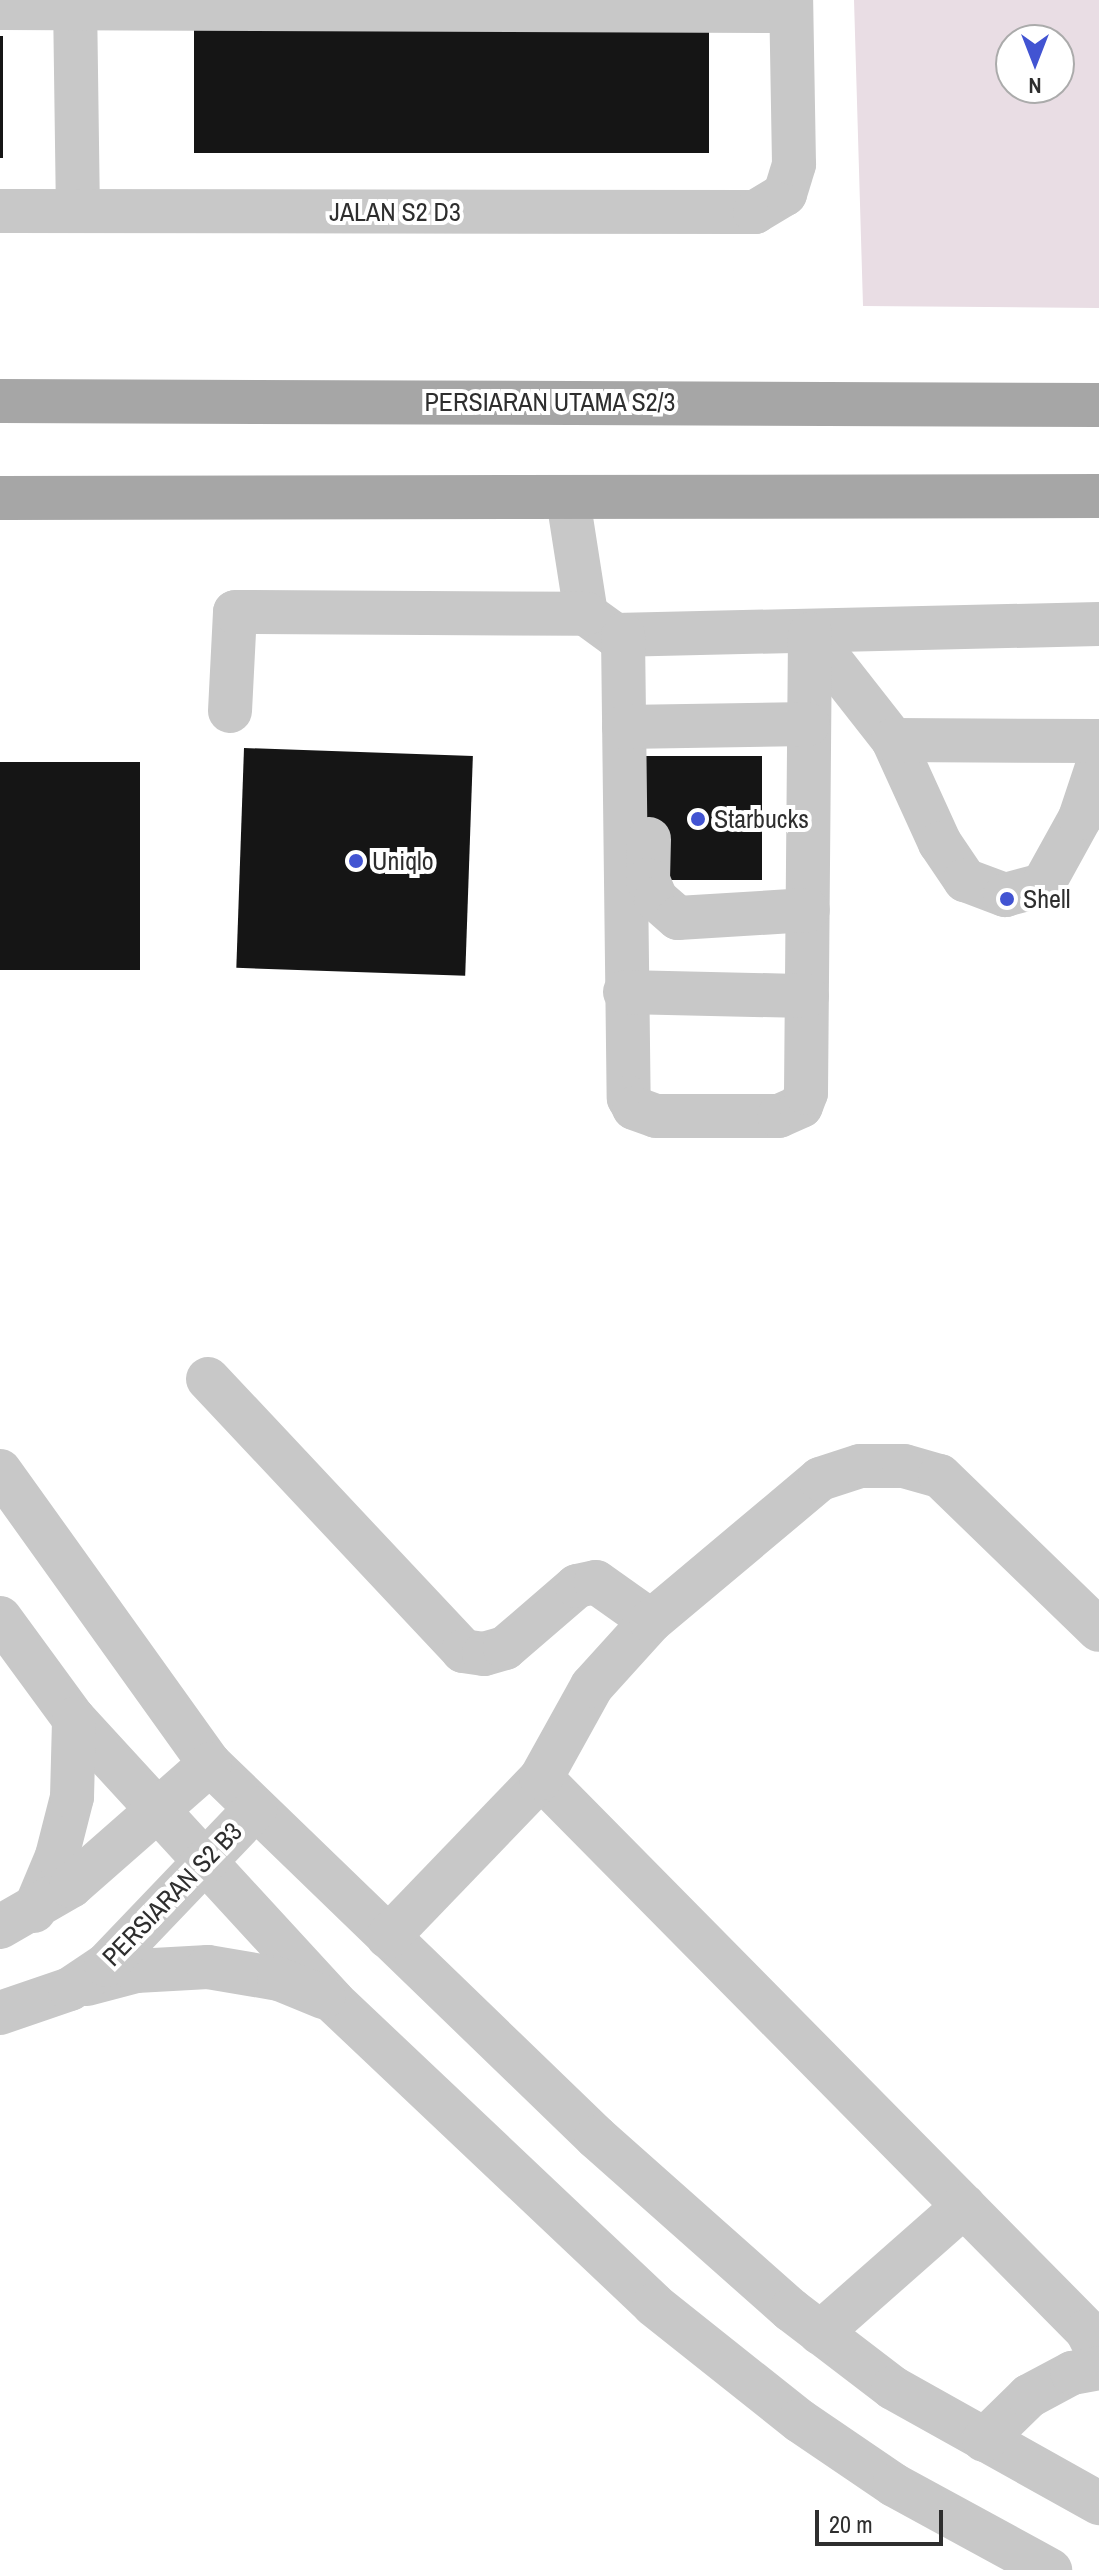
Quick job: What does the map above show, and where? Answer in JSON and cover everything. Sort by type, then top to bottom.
[{"type":"main road","name":"PERSIARAN UTAMA S2/3","points":[[0,401],[1099,405]]},
{"type":"main road","points":[[0,498],[1099,496]]},
{"type":"street","points":[[0,8],[76,4],[791,6]]},
{"type":"street","points":[[76,4],[78,211]]},
{"type":"street","name":"JALAN S2 D3","points":[[0,211],[755,212],[785,194],[794,164],[791,6]]},
{"type":"street","points":[[568,499],[638,727],[648,880],[656,899],[678,918],[808,910]]},
{"type":"street","points":[[230,711],[235,612],[810,634],[1099,624]]},
{"type":"street","points":[[638,727],[625,992],[629,1098],[634,1108],[656,1116],[779,1116],[801,1106],[806,1093],[810,634]]},
{"type":"street","points":[[810,634],[893,740],[940,843],[965,880],[1005,895],[1043,885],[1080,818],[1099,761]]},
{"type":"street","points":[[638,727],[808,724]]},
{"type":"street","points":[[893,740],[1099,741]]},
{"type":"street","points":[[625,992],[807,996]]},
{"type":"street","points":[[208,1379],[463,1651],[484,1654],[505,1648],[577,1586],[596,1582],[651,1621]]},
{"type":"street","points":[[388,1937],[541,1778],[592,1686],[651,1621],[820,1479],[860,1466],[904,1466],[940,1476],[969,1499],[1099,1630]]},
{"type":"street","points":[[0,1471],[210,1764],[596,2137],[820,2333],[893,2388],[1099,2503]]},
{"type":"street","points":[[0,1618],[74,1719],[333,2001],[654,2305],[800,2421],[894,2485],[1050,2570]]},
{"type":"street","points":[[17,1919],[57,1856],[72,1797],[74,1719]]},
{"type":"street","points":[[17,1919],[160,1812],[210,1764]]},
{"type":"street","points":[[541,1778],[1087,2331],[1099,2355]]},
{"type":"street","name":"PERSIARAN S2 B3","points":[[0,2013],[70,1989],[106,1965],[255,1809]]},
{"type":"street","points":[[70,1989],[136,1971],[208,1967],[279,1979],[333,2001]]},
{"type":"street","points":[[820,2333],[964,2206]]},
{"type":"street","points":[[984,2440],[1029,2396],[1072,2373],[1099,2368]]},
{"type":"shaded area","points":[[854,0],[1099,0],[1099,308],[863,306]]},
{"type":"building","points":[[194,30],[709,30],[709,153],[194,153]]},
{"type":"building","points":[[0,36],[3,36],[3,158],[0,158]]},
{"type":"building","name":"Uniqlo","points":[[244,748],[473,756],[465,976],[236,968]]},
{"type":"building","name":"Starbucks","points":[[634,756],[762,756],[762,880],[634,880]]},
{"type":"building","points":[[0,762],[140,762],[140,970],[0,970]]},
{"type":"place","name":"Starbucks","points":[[698,819]]},
{"type":"place","name":"Uniqlo","points":[[356,861]]},
{"type":"place","name":"Shell","points":[[1007,899]]}]
